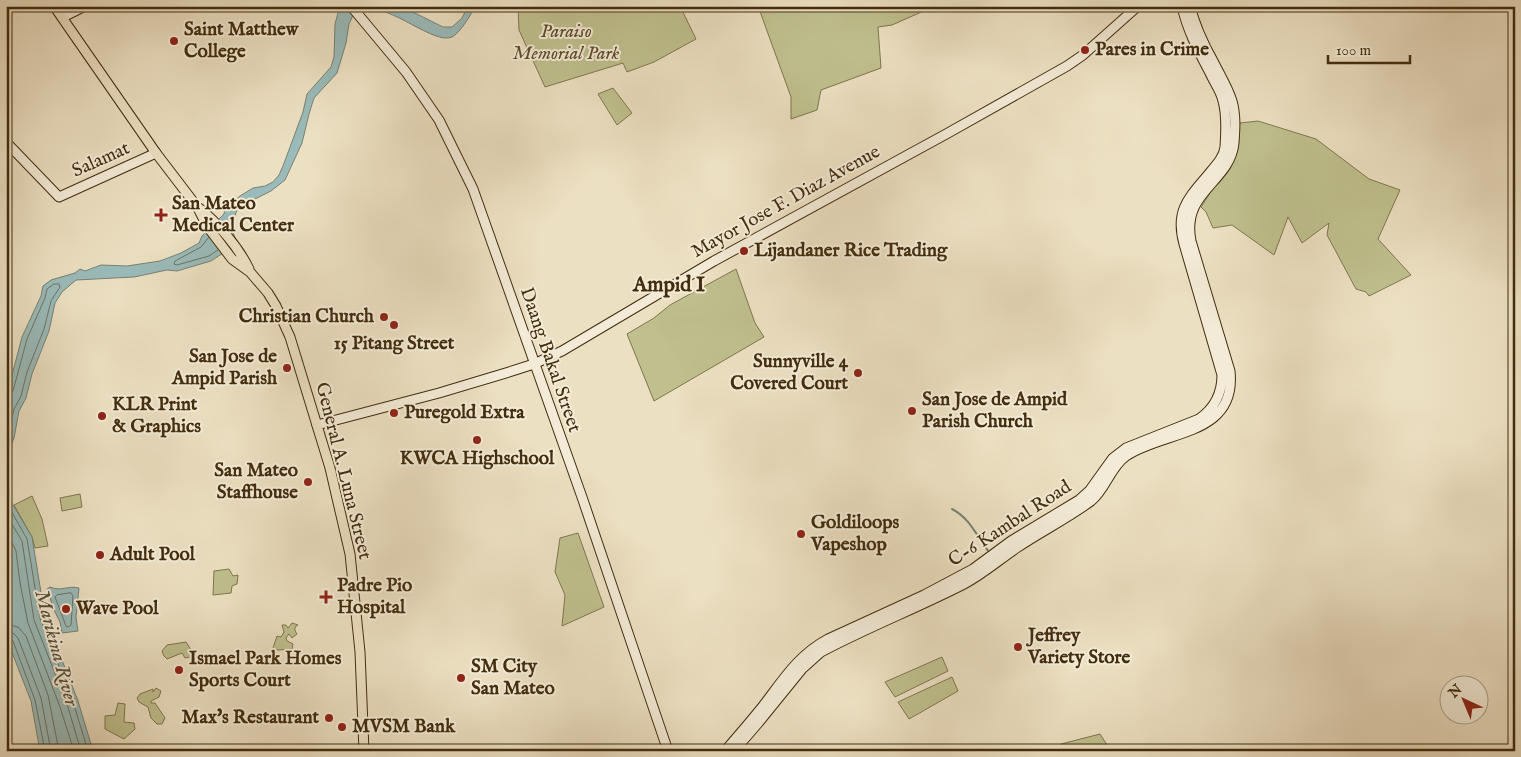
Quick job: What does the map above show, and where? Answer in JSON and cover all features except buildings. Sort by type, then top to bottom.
[{"type":"main road","name":"General A. Luna Street","points":[[54,6],[156,153],[210,224],[268,293],[282,316],[293,345],[330,468],[350,554],[360,652],[364,751]]},
{"type":"main road","points":[[63,17],[85,6]]},
{"type":"main road","name":"Daang Bakal Street","points":[[351,6],[406,72],[439,120],[472,189],[583,500],[668,751]]},
{"type":"main road","name":"Mayor Jose F. Diaz Avenue","points":[[317,425],[448,391],[534,364],[569,346],[714,260],[776,228],[1060,70],[1083,55],[1138,6]]},
{"type":"main road","name":"C-6 Kambal Road","points":[[734,751],[802,669],[821,652],[970,581],[1023,544],[1092,500],[1119,463],[1130,454],[1202,426],[1215,416],[1227,397],[1230,377],[1228,361],[1184,244],[1180,220],[1190,198],[1223,156],[1225,115],[1223,99],[1195,42],[1182,6]]},
{"type":"main road","name":"C-6 Kambal Road","points":[[725,751],[797,662],[816,645],[965,574],[1011,541],[1080,500],[1119,452],[1204,415],[1214,405],[1220,393],[1222,374],[1191,241],[1189,220],[1197,202],[1224,167],[1232,153],[1235,121],[1230,94],[1202,39],[1190,6]]},
{"type":"main road","name":"Salamat","points":[[6,142],[59,197],[156,153]]},
{"type":"green space","name":"Paraiso Memorial Park","points":[[518,6],[680,6],[696,39],[654,62],[627,72],[623,63],[545,87],[519,30]]},
{"type":"green space","points":[[758,6],[935,6],[892,25],[878,27],[881,68],[821,90],[817,110],[791,119],[791,97]]},
{"type":"green space","points":[[613,88],[632,113],[617,125],[598,94]]},
{"type":"green space","points":[[1258,121],[1316,139],[1369,179],[1400,190],[1378,239],[1411,275],[1369,296],[1366,292],[1356,289],[1327,235],[1329,223],[1302,243],[1288,217],[1274,255],[1232,225],[1213,228],[1206,212],[1201,207],[1234,156],[1240,123]]},
{"type":"green space","points":[[736,269],[755,323],[764,337],[654,401],[627,334],[654,318],[670,305]]},
{"type":"green space","points":[[80,494],[82,507],[62,511],[60,498]]},
{"type":"green space","points":[[32,496],[42,519],[48,546],[35,548],[32,537],[14,505]]},
{"type":"green space","points":[[578,533],[604,607],[562,626],[565,595],[555,572],[560,538]]},
{"type":"green space","points":[[229,569],[233,576],[238,575],[237,584],[232,586],[231,593],[213,595],[214,571]]},
{"type":"green space","points":[[292,623],[298,625],[295,627],[297,634],[292,638],[289,634],[286,638],[287,641],[293,644],[292,649],[278,650],[273,648],[277,636],[281,637],[284,632],[282,625],[286,625],[288,628]]},
{"type":"green space","points":[[186,642],[195,656],[185,658],[182,653],[167,659],[164,656],[162,651],[167,645]]},
{"type":"green space","points":[[942,657],[948,671],[895,697],[885,682]]},
{"type":"green space","points":[[952,677],[958,691],[909,719],[898,702]]},
{"type":"green space","points":[[156,688],[161,691],[159,697],[151,701],[151,703],[155,703],[165,718],[162,724],[157,724],[151,718],[148,707],[139,702],[137,698],[140,694],[153,689],[153,692]]},
{"type":"green space","points":[[118,703],[125,704],[124,722],[134,723],[135,729],[124,739],[105,729],[105,716],[115,715]]},
{"type":"green space","points":[[1100,734],[1111,751],[1067,751],[1061,744]]},
{"type":"water","points":[[340,6],[399,6],[443,27],[452,27],[462,18],[468,6],[475,6],[458,32],[452,37],[444,38],[376,9],[364,9],[354,13],[349,24],[346,43],[337,73],[314,98],[302,143],[285,180],[271,191],[237,210],[231,226],[237,244],[211,261],[177,271],[167,270],[134,277],[76,280],[62,292],[55,303],[49,331],[32,374],[26,398],[19,411],[14,438],[6,458],[6,398],[22,337],[41,296],[43,286],[51,280],[75,273],[80,269],[85,271],[101,265],[127,266],[160,261],[181,253],[199,243],[202,236],[224,214],[225,209],[240,196],[253,188],[265,186],[273,182],[283,166],[303,112],[307,94],[331,67],[334,57],[335,24]]},
{"type":"water","name":"Marikina River","points":[[6,493],[32,537],[45,617],[78,701],[93,751],[40,751],[31,701],[6,637]]},
{"type":"water","name":"Wave Pool","points":[[50,587],[58,589],[79,588],[76,617],[78,631],[62,633],[60,622],[47,589]]},
{"type":"waterway","points":[[952,509],[964,517],[989,552]]},
{"type":"place","name":"Saint Matthew College","points":[[174,41]]},
{"type":"place","name":"Pares in Crime","points":[[1085,50]]},
{"type":"place","name":"San Mateo Medical Center","points":[[161,215]]},
{"type":"place","name":"Lijandaner Rice Trading","points":[[744,251]]},
{"type":"place","name":"Christian Church","points":[[384,317]]},
{"type":"place","name":"15 Pitang Street","points":[[394,325]]},
{"type":"place","name":"San Jose de Ampid Parish","points":[[287,368]]},
{"type":"place","name":"Sunnyville 4 Covered Court","points":[[858,373]]},
{"type":"place","name":"San Jose de Ampid Parish Church","points":[[912,411]]},
{"type":"place","name":"Puregold Extra","points":[[394,413]]},
{"type":"place","name":"KLR Print & Graphics","points":[[102,416]]},
{"type":"place","name":"KWCA Highschool","points":[[477,440]]},
{"type":"place","name":"San Mateo Staffhouse","points":[[308,482]]},
{"type":"place","name":"Goldiloops Vapeshop","points":[[801,534]]},
{"type":"place","name":"Adult Pool","points":[[100,555]]},
{"type":"place","name":"Padre Pio Hospital","points":[[326,597]]},
{"type":"place","name":"Wave Pool","points":[[66,609]]},
{"type":"place","name":"Jeffrey Variety Store","points":[[1018,647]]},
{"type":"place","name":"Ismael Park Homes Sports Court","points":[[179,670]]},
{"type":"place","name":"SM City San Mateo","points":[[461,678]]},
{"type":"place","name":"Max's Restaurant","points":[[329,718]]},
{"type":"place","name":"MVSM Bank","points":[[342,727]]},
{"type":"district","name":"Ampid I","points":[[669,285]]}]
